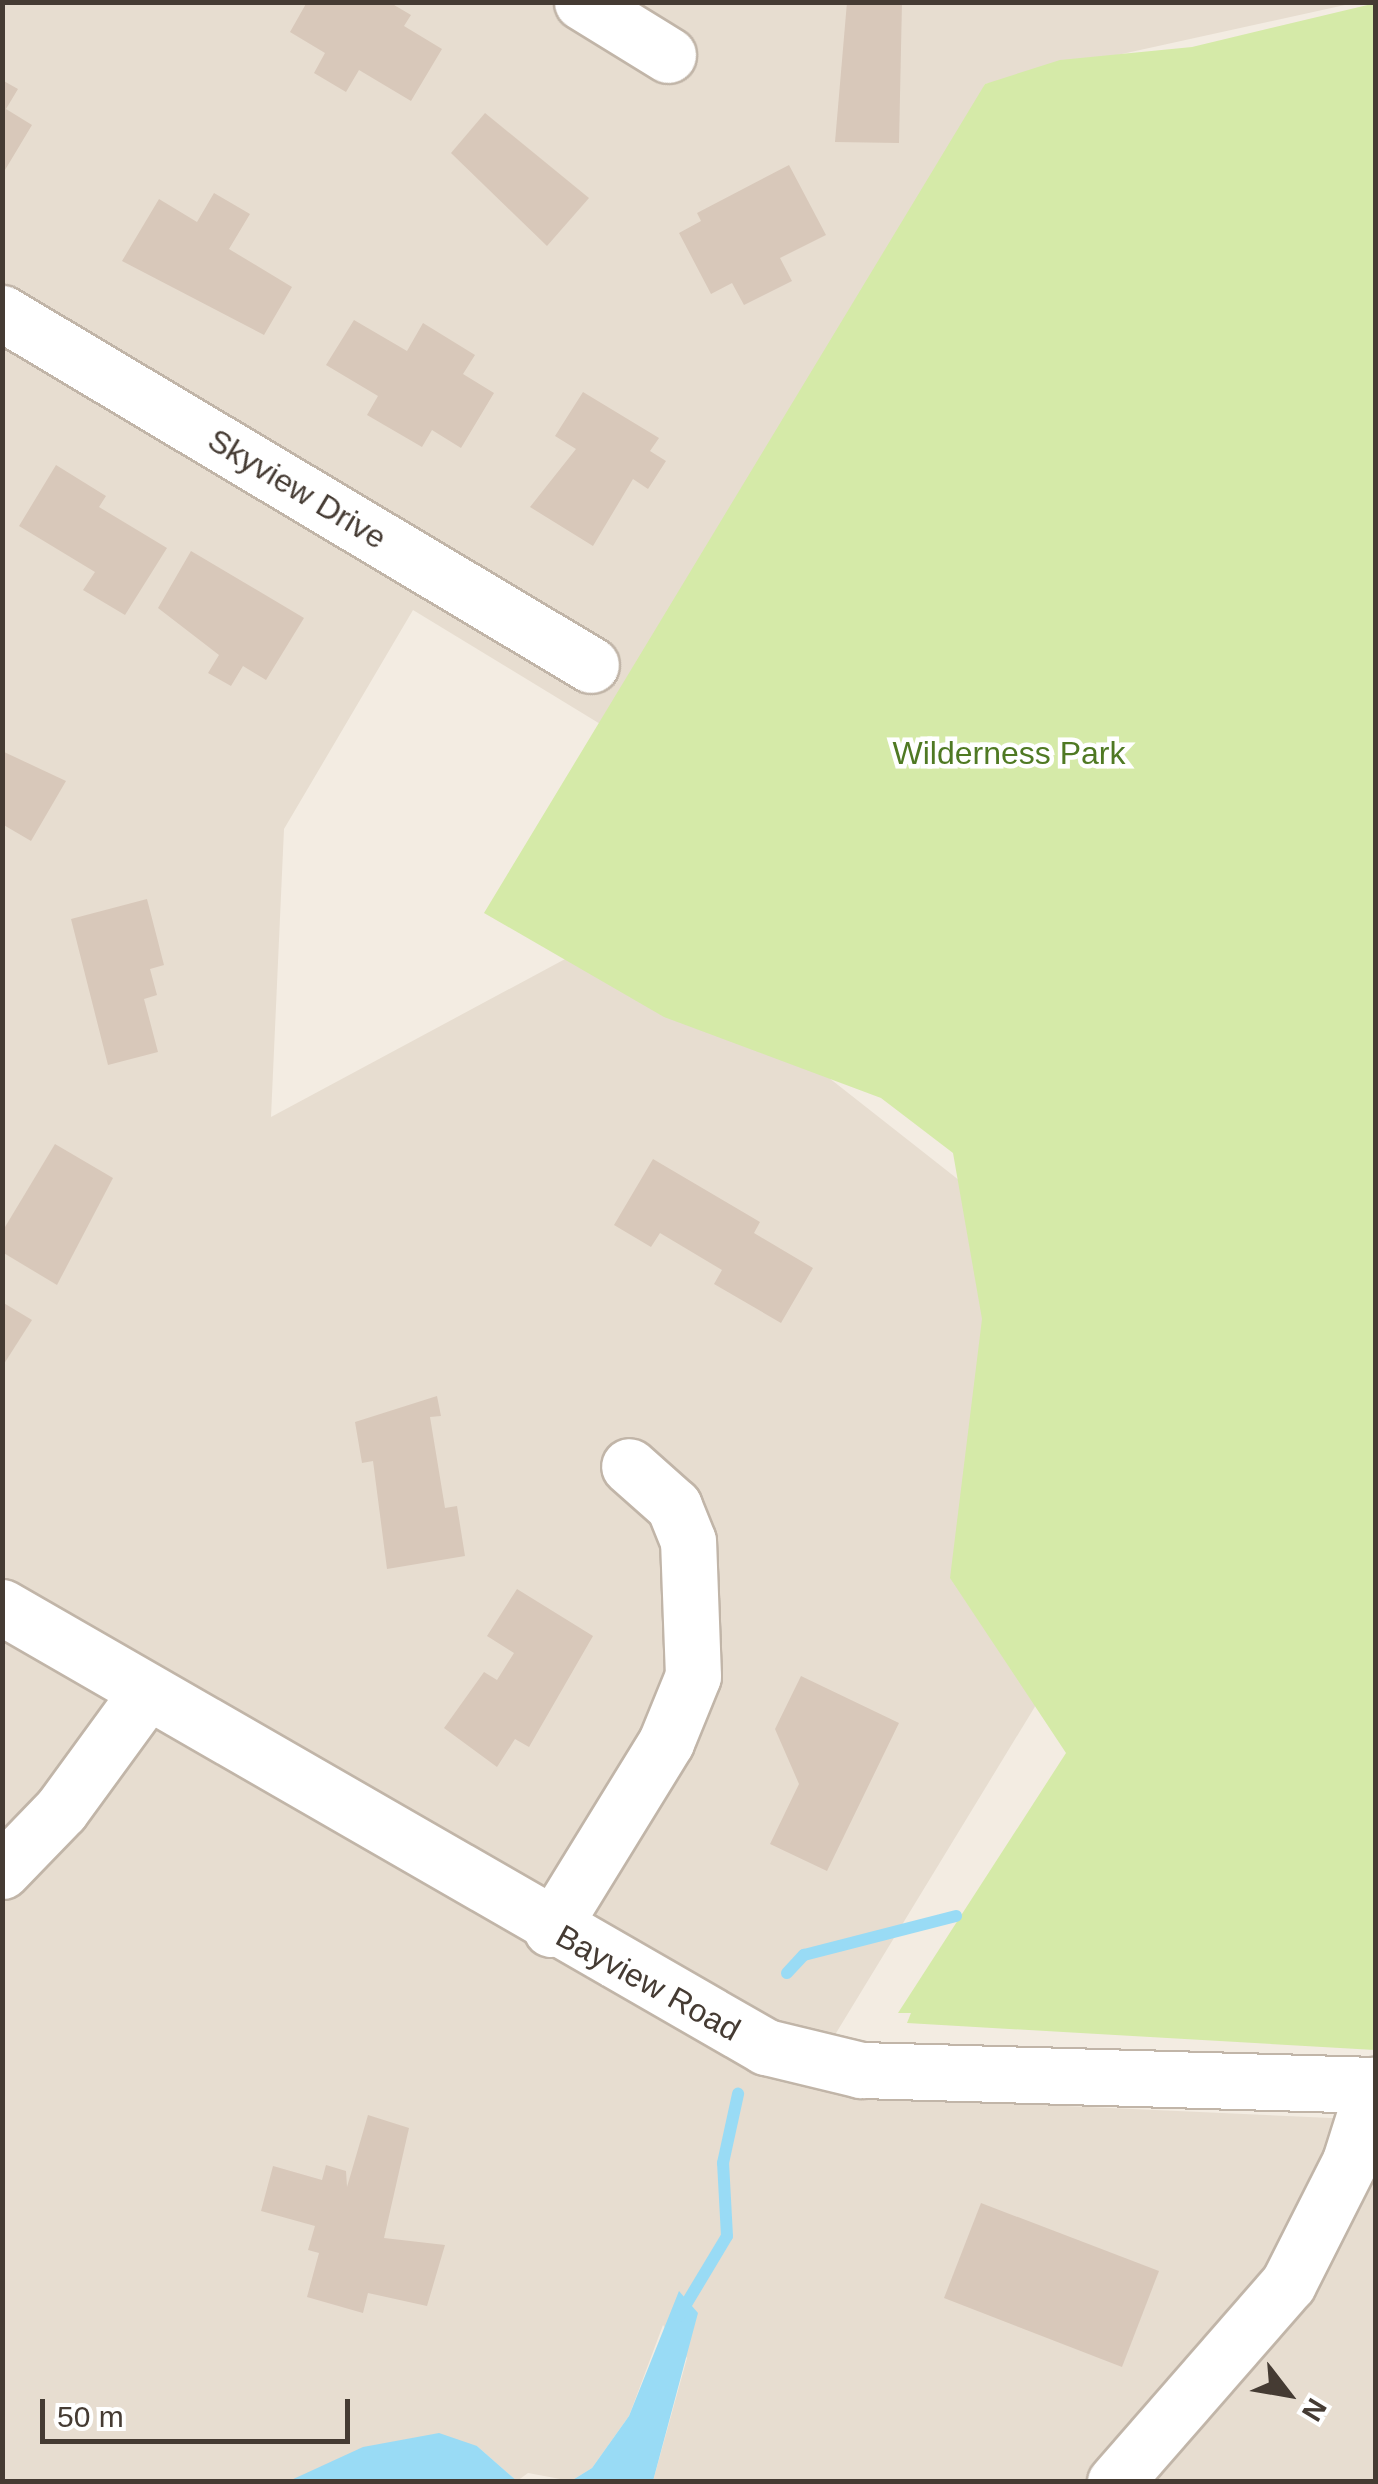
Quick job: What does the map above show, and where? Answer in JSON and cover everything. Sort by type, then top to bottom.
[{"type":"street","points":[[582,2],[668,55]]},
{"type":"street","name":"Skyview Drive","points":[[2,312],[592,665]]},
{"type":"street","points":[[551,1929],[666,1742],[692,1676],[688,1541],[674,1506],[628,1466]]},
{"type":"street","name":"Bayview Road","points":[[2,1607],[705,2018],[840,2067],[1375,2085]]},
{"type":"street","points":[[2,1871],[62,1810],[147,1692]]},
{"type":"street","points":[[1114,2482],[1288,2284],[1350,2161],[1375,2085]]},
{"type":"shaded area","points":[[3,3],[1354,3],[985,84],[674,769],[413,610],[284,829],[271,1117],[632,923],[983,1199],[1070,1649],[805,2084],[932,2100],[1375,2120],[1375,2481],[653,2481],[687,2358],[663,2325],[629,2416],[592,2468],[571,2481],[528,2473],[517,2481],[477,2446],[289,2481],[3,2482]]},
{"type":"green space","name":"Wilderness Park","points":[[1376,3],[1375,2050],[907,2023],[911,2013],[898,2013],[1066,1753],[950,1578],[982,1319],[953,1153],[881,1098],[664,1017],[484,913],[985,84],[1060,60],[1192,47]]},
{"type":"water","points":[[679,2291],[698,2313],[653,2481],[571,2481],[592,2468],[629,2416]]},
{"type":"water","points":[[439,2433],[477,2446],[517,2481],[289,2481],[363,2447]]},
{"type":"building","points":[[307,2],[389,2],[411,15],[404,26],[442,49],[411,101],[359,70],[346,92],[314,73],[325,53],[290,32]]},
{"type":"building","points":[[847,2],[902,2],[899,143],[835,142]]},
{"type":"building","points":[[2,80],[18,89],[6,109],[32,125],[2,175]]},
{"type":"building","points":[[485,113],[589,198],[547,246],[451,153]]},
{"type":"building","points":[[789,165],[826,235],[780,258],[792,281],[744,305],[732,283],[711,294],[679,233],[701,221],[697,213]]},
{"type":"building","points":[[214,193],[250,214],[229,249],[292,287],[264,335],[122,261],[159,199],[197,222]]},
{"type":"building","points":[[354,320],[407,351],[423,323],[475,355],[463,374],[494,393],[461,448],[432,430],[422,447],[367,415],[378,396],[326,365]]},
{"type":"building","points":[[583,392],[659,438],[650,451],[666,461],[648,489],[633,479],[593,546],[530,507],[576,449],[555,436]]},
{"type":"building","points":[[56,465],[106,496],[99,507],[167,548],[125,615],[83,590],[95,572],[19,526]]},
{"type":"building","points":[[191,551],[304,618],[266,680],[243,666],[231,686],[208,673],[219,655],[158,608]]},
{"type":"building","points":[[2,751],[66,781],[31,841],[2,824]]},
{"type":"building","points":[[147,899],[164,965],[150,969],[157,995],[144,999],[158,1052],[108,1065],[71,919]]},
{"type":"building","points":[[55,1144],[113,1178],[57,1285],[2,1252],[2,1232]]},
{"type":"building","points":[[653,1159],[760,1222],[754,1233],[813,1268],[781,1323],[714,1284],[722,1270],[660,1233],[651,1247],[614,1225]]},
{"type":"building","points":[[2,1302],[32,1320],[2,1367]]},
{"type":"building","points":[[437,1396],[441,1416],[430,1417],[445,1508],[457,1506],[465,1556],[387,1569],[373,1461],[362,1463],[355,1422]]},
{"type":"building","points":[[517,1589],[593,1636],[529,1747],[515,1739],[497,1767],[444,1728],[484,1672],[497,1680],[514,1653],[487,1636]]},
{"type":"building","points":[[801,1676],[899,1723],[827,1871],[770,1844],[799,1784],[775,1729]]},
{"type":"building","points":[[368,2115],[409,2128],[384,2238],[445,2245],[427,2306],[368,2293],[363,2313],[307,2297],[319,2253],[308,2250],[315,2226],[261,2211],[273,2166],[322,2180],[326,2165],[346,2171],[347,2187]]},
{"type":"building","points":[[981,2203],[1159,2271],[1122,2367],[944,2298]]},
{"type":"waterway","points":[[787,1973],[804,1955],[956,1916]]},
{"type":"waterway","points":[[679,2316],[727,2236],[723,2163],[738,2094]]}]
